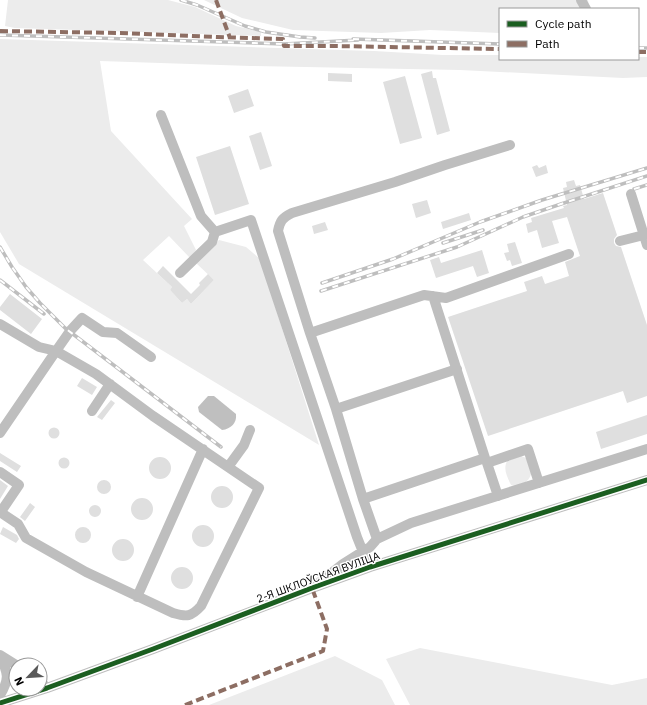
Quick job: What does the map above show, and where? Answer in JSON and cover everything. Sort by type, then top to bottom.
[{"type":"street","points":[[161,115],[201,216],[216,232]]},
{"type":"street","points":[[377,539],[278,232],[280,222],[292,213],[510,145]]},
{"type":"street","points":[[631,194],[647,245]]},
{"type":"street","points":[[180,273],[212,242],[216,232],[251,220],[363,552],[370,568]]},
{"type":"street","points":[[620,241],[644,235]]},
{"type":"street","points":[[310,333],[424,294],[446,298],[569,254]]},
{"type":"street","points":[[433,296],[498,496]]},
{"type":"street","points":[[0,433],[70,331],[82,318],[103,332],[117,333],[150,357]]},
{"type":"street","points":[[0,324],[38,347],[56,351],[96,374],[153,416],[259,488],[201,606],[189,616],[173,613],[137,597],[86,572],[26,538],[18,524],[0,513],[19,485],[0,472]]},
{"type":"street","points":[[336,409],[457,369]]},
{"type":"street","points":[[92,411],[110,384]]},
{"type":"street","points":[[228,467],[244,445],[250,430]]},
{"type":"street","points":[[137,597],[203,449]]},
{"type":"street","points":[[363,499],[528,449],[539,483]]},
{"type":"street","points":[[312,588],[343,564],[370,547],[377,539],[411,523],[647,449]]},
{"type":"street","name":"2-Я ШКЛОЎСКАЯ ВУЛІЦА","points":[[48,684],[160,646],[312,588],[370,568],[647,480]]},
{"type":"street","points":[[0,656],[5,666],[8,678],[0,695]]},
{"type":"street","name":"2-Я ШКЛОЎСКАЯ ВУЛІЦА","points":[[0,703],[15,697]]},
{"type":"shaded area","points":[[8,0],[168,0],[195,7],[236,26],[261,32],[261,36],[15,28],[5,26]]},
{"type":"shaded area","points":[[204,0],[588,0],[589,8],[499,8],[499,33],[430,30],[381,33],[293,30],[242,18]]},
{"type":"shaded area","points":[[0,39],[374,51],[443,55],[499,55],[499,60],[639,60],[639,57],[647,57],[647,77],[623,78],[460,70],[251,66],[100,61],[111,131],[192,219],[184,226],[196,250],[190,258],[169,236],[143,260],[172,287],[170,290],[182,303],[187,299],[191,304],[214,280],[196,263],[219,240],[246,247],[260,259],[319,445],[19,264],[0,232]]},
{"type":"shaded area","points":[[208,396],[214,396],[236,414],[236,420],[231,427],[222,430],[199,412],[198,407]]},
{"type":"shaded area","points":[[521,456],[526,458],[530,467],[530,477],[522,484],[515,486],[511,485],[505,467],[507,461]]},
{"type":"shaded area","points":[[420,648],[612,685],[647,678],[647,705],[410,705],[386,659]]},
{"type":"shaded area","points":[[335,656],[382,680],[395,705],[209,705]]},
{"type":"building","points":[[432,71],[433,78],[436,78],[450,131],[437,135],[421,74]]},
{"type":"building","points":[[328,73],[352,74],[352,82],[328,81]]},
{"type":"building","points":[[405,76],[422,138],[400,144],[383,82]]},
{"type":"building","points":[[248,89],[254,106],[234,113],[228,96]]},
{"type":"building","points":[[261,132],[272,166],[260,170],[249,136]]},
{"type":"building","points":[[230,146],[249,204],[215,215],[196,157]]},
{"type":"building","points":[[537,165],[539,168],[546,165],[548,173],[536,177],[532,167]]},
{"type":"building","points":[[574,180],[576,186],[580,185],[584,199],[603,193],[617,235],[614,239],[614,243],[616,246],[621,247],[647,325],[647,396],[627,403],[623,391],[488,436],[448,317],[527,291],[524,282],[542,276],[545,284],[569,276],[565,262],[580,256],[567,217],[552,221],[559,243],[542,248],[537,230],[528,233],[526,224],[532,222],[531,218],[564,208],[563,206],[567,205],[563,188],[567,187],[566,182]]},
{"type":"building","points":[[427,200],[431,213],[416,218],[412,204]]},
{"type":"building","points":[[469,213],[471,220],[443,229],[441,222]]},
{"type":"building","points":[[325,222],[328,230],[314,234],[312,226]]},
{"type":"building","points":[[515,242],[522,263],[512,266],[510,260],[507,261],[504,253],[509,252],[507,244]]},
{"type":"building","points":[[482,250],[489,273],[477,277],[473,266],[436,278],[430,260],[439,257],[441,263]]},
{"type":"building","points":[[163,266],[191,294],[208,274],[214,280],[191,304],[187,299],[182,303],[170,290],[172,287],[157,273]]},
{"type":"building","points":[[10,294],[42,319],[31,334],[0,310],[0,307]]},
{"type":"building","points":[[82,378],[97,387],[92,395],[77,386]]},
{"type":"building","points":[[111,400],[115,403],[102,420],[97,417]]},
{"type":"building","points":[[647,415],[647,434],[601,449],[596,432]]},
{"type":"building","points":[[52,428],[56,428],[58,429],[58,437],[52,438],[49,435],[49,431]]},
{"type":"building","points":[[0,453],[21,466],[17,472],[0,461]]},
{"type":"building","points":[[160,457],[168,460],[171,468],[168,476],[160,479],[152,476],[149,468],[152,460]]},
{"type":"building","points":[[62,458],[66,458],[68,459],[68,467],[62,468],[59,465],[59,461]]},
{"type":"building","points":[[0,480],[8,486],[0,499]]},
{"type":"building","points":[[104,480],[109,482],[111,487],[109,492],[104,494],[99,492],[97,487],[99,482]]},
{"type":"building","points":[[222,486],[230,489],[233,497],[230,505],[222,508],[214,505],[211,497],[214,489]]},
{"type":"building","points":[[142,498],[150,501],[153,509],[150,517],[142,520],[134,517],[131,509],[134,501]]},
{"type":"building","points":[[30,503],[35,507],[25,521],[20,517]]},
{"type":"building","points":[[93,505],[97,505],[101,511],[97,517],[93,517],[89,513],[89,509]]},
{"type":"building","points":[[203,525],[211,528],[214,536],[211,544],[203,547],[195,544],[192,536],[195,528]]},
{"type":"building","points":[[3,527],[17,535],[19,539],[16,543],[0,534]]},
{"type":"building","points":[[83,527],[89,529],[91,535],[89,541],[83,543],[77,541],[75,535],[77,529]]},
{"type":"building","points":[[123,539],[131,542],[134,550],[131,558],[123,561],[115,558],[112,550],[115,542]]},
{"type":"building","points":[[182,567],[190,570],[193,578],[190,586],[182,589],[174,586],[171,578],[174,570]]},
{"type":"railway","points":[[181,0],[197,5],[245,26],[266,32],[315,38]]},
{"type":"railway","points":[[0,35],[284,44],[358,40]]},
{"type":"railway","points":[[353,39],[499,44]]},
{"type":"railway","points":[[639,48],[647,48]]},
{"type":"railway","points":[[322,283],[393,259],[480,222],[542,200],[647,168]]},
{"type":"railway","points":[[321,291],[457,247],[523,217],[647,176]]},
{"type":"railway","points":[[634,189],[647,185]]},
{"type":"railway","points":[[443,243],[483,230]]},
{"type":"railway","points":[[0,247],[26,287],[65,328],[221,447]]},
{"type":"railway","points":[[0,280],[44,314]]},
{"type":"marked path","points":[[216,0],[230,38]]},
{"type":"marked path","points":[[0,31],[120,33],[283,39],[284,46],[499,49]]},
{"type":"marked path","points":[[639,52],[647,52]]},
{"type":"marked path","points":[[185,705],[323,651],[327,629],[312,588]]},
{"type":"cycle path","points":[[0,703],[47,688],[370,567],[647,480]]}]
